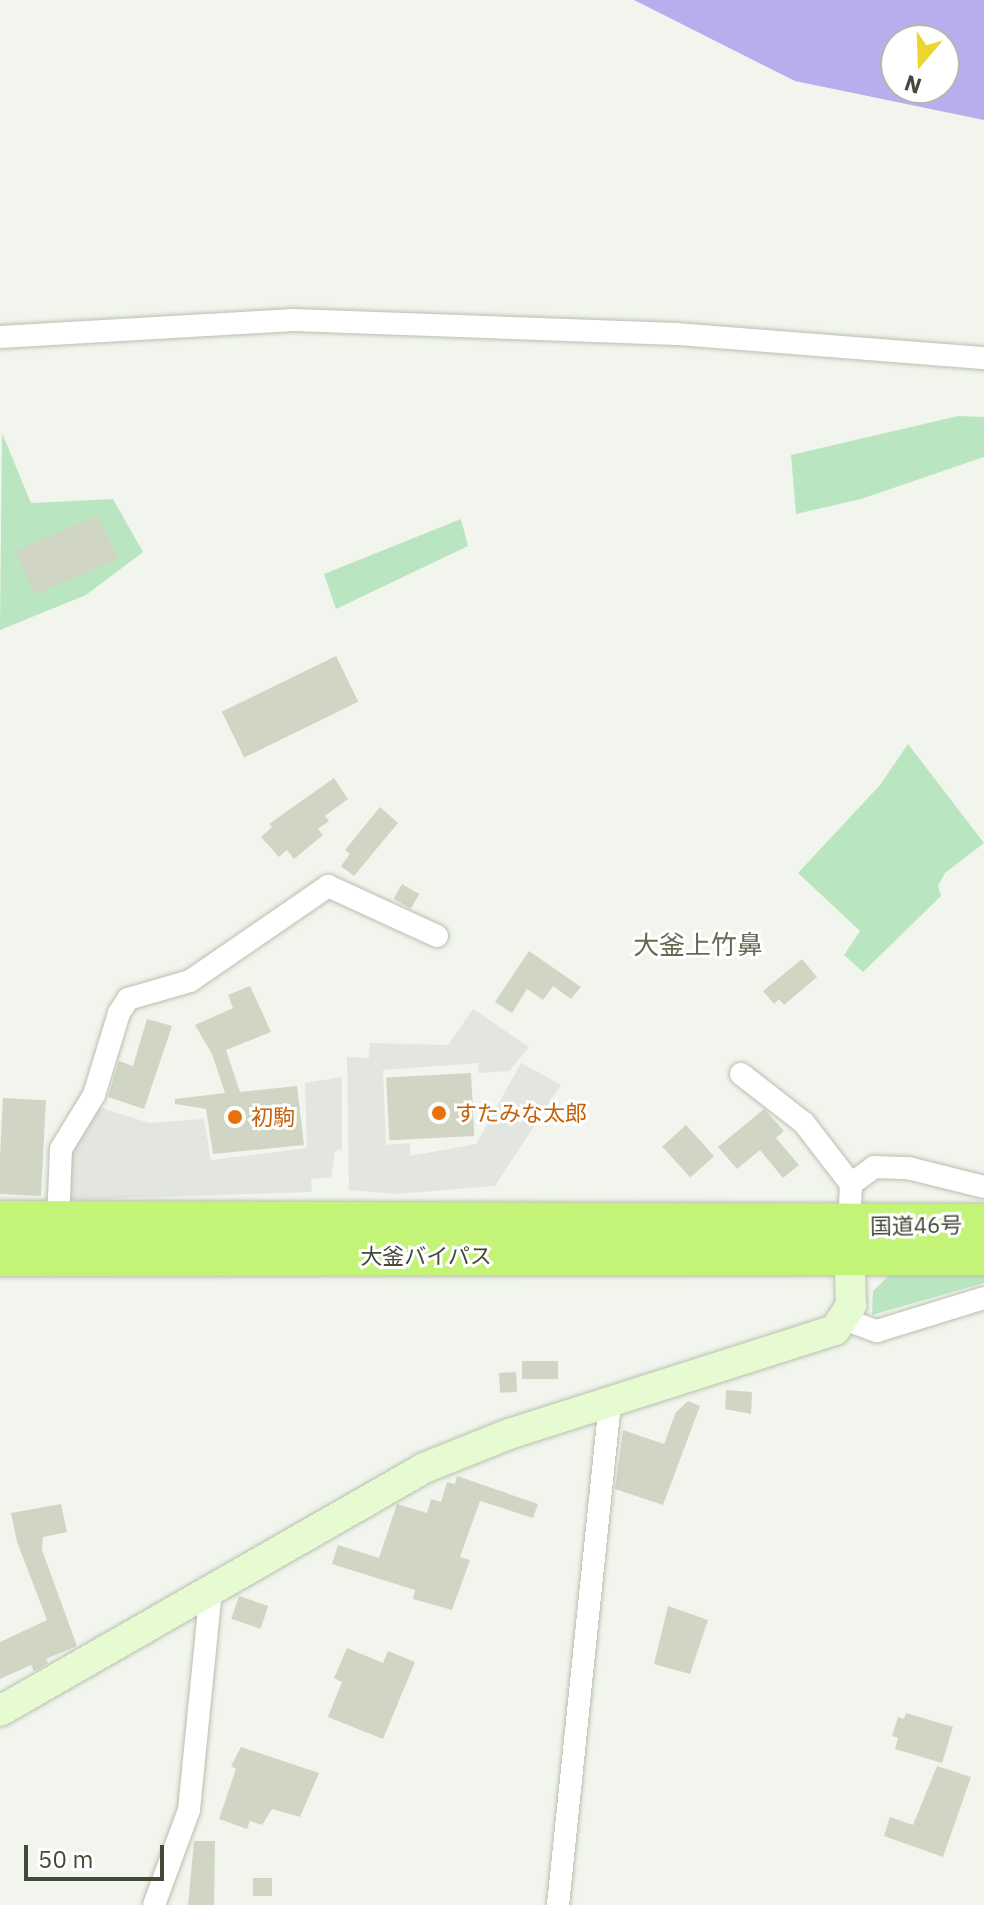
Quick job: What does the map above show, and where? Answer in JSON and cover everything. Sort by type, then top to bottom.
[{"type":"highway","name":"大釜バイパス","points":[[0,1221],[850,1241]]},
{"type":"highway","name":"国道46号","points":[[850,1241],[984,1224]]},
{"type":"highway","name":"大釜バイパス","points":[[0,1256],[850,1241]]},
{"type":"highway","name":"国道46号","points":[[850,1241],[984,1255]]},
{"type":"street","points":[[0,337],[294,320],[677,334],[984,358]]},
{"type":"street","points":[[58,1221],[61,1149],[94,1095],[119,1013],[128,999],[190,981],[328,886],[437,936]]},
{"type":"street","points":[[0,1711],[424,1468],[509,1434],[835,1330],[846,1320],[851,1184],[804,1123],[741,1074]]},
{"type":"street","points":[[851,1184],[874,1167],[885,1167],[984,1187]]},
{"type":"street","points":[[846,1320],[877,1331],[984,1298]]},
{"type":"street","points":[[558,1905],[610,1403]]},
{"type":"street","points":[[154,1905],[189,1810],[211,1590]]},
{"type":"green space","points":[[958,416],[984,417],[984,457],[861,499],[796,514],[791,455]]},
{"type":"green space","points":[[2,433],[31,503],[113,499],[143,552],[86,595],[0,630]]},
{"type":"green space","points":[[461,519],[468,546],[336,609],[324,574]]},
{"type":"green space","points":[[908,744],[984,843],[945,873],[938,886],[941,896],[863,972],[844,955],[860,931],[798,873],[880,785]]},
{"type":"green space","points":[[892,1273],[984,1274],[984,1283],[872,1315],[873,1291]]},
{"type":"shaded area","points":[[634,0],[984,0],[984,120],[906,104],[960,104],[960,24],[880,24],[880,99],[795,81]]},
{"type":"shaded area","points":[[473,1009],[529,1047],[509,1071],[478,1073],[479,1063],[383,1070],[386,1145],[410,1143],[410,1156],[476,1144],[521,1063],[561,1085],[495,1186],[397,1194],[349,1190],[347,1057],[369,1058],[370,1043],[448,1045]]},
{"type":"shaded area","points":[[342,1077],[342,1149],[335,1151],[331,1177],[311,1179],[312,1192],[67,1200],[71,1146],[96,1106],[149,1123],[204,1119],[211,1160],[307,1148],[305,1083]]},
{"type":"building","points":[[99,515],[118,559],[34,595],[15,551]]},
{"type":"building","points":[[336,656],[358,702],[244,758],[222,712]]},
{"type":"building","points":[[334,778],[348,799],[325,816],[329,821],[318,829],[323,835],[294,859],[287,850],[279,857],[261,837],[272,827],[269,824]]},
{"type":"building","points":[[380,807],[398,823],[354,876],[341,866],[350,854],[345,850]]},
{"type":"building","points":[[402,884],[419,894],[411,909],[394,899]]},
{"type":"building","points":[[529,951],[581,987],[571,999],[553,986],[543,1000],[527,989],[512,1013],[495,1002]]},
{"type":"building","points":[[802,959],[817,977],[784,1005],[779,999],[774,1004],[763,991]]},
{"type":"building","points":[[250,986],[271,1032],[226,1050],[240,1092],[297,1086],[304,1145],[213,1154],[206,1109],[175,1104],[175,1099],[225,1093],[212,1054],[195,1025],[233,1008],[228,995]]},
{"type":"building","points":[[147,1019],[172,1026],[144,1109],[108,1097],[119,1061],[133,1066]]},
{"type":"building","points":[[471,1073],[474,1136],[389,1140],[386,1077]]},
{"type":"building","points":[[3,1098],[46,1100],[41,1196],[0,1194]]},
{"type":"building","points":[[764,1109],[784,1131],[776,1138],[799,1165],[783,1178],[760,1150],[737,1169],[718,1147]]},
{"type":"building","points":[[686,1125],[714,1156],[690,1178],[662,1146]]},
{"type":"building","points":[[522,1361],[558,1361],[558,1379],[522,1379]]},
{"type":"building","points":[[516,1372],[517,1392],[500,1393],[499,1373]]},
{"type":"building","points":[[726,1390],[752,1392],[751,1414],[725,1409]]},
{"type":"building","points":[[688,1401],[700,1406],[663,1505],[615,1489],[623,1430],[664,1444],[676,1412]]},
{"type":"building","points":[[457,1476],[538,1504],[533,1518],[480,1501],[460,1557],[470,1560],[452,1610],[413,1599],[415,1590],[332,1564],[338,1545],[379,1558],[397,1504],[427,1513],[431,1499],[441,1502],[447,1482],[455,1484]]},
{"type":"building","points":[[61,1504],[67,1532],[43,1537],[42,1550],[77,1646],[46,1659],[48,1663],[34,1671],[31,1665],[0,1679],[0,1642],[47,1620],[17,1542],[11,1513]]},
{"type":"building","points":[[239,1596],[268,1606],[260,1629],[231,1619]]},
{"type":"building","points":[[668,1606],[708,1620],[690,1674],[654,1664]]},
{"type":"building","points":[[347,1648],[383,1663],[388,1651],[415,1662],[383,1739],[328,1717],[342,1682],[334,1678]]},
{"type":"building","points":[[906,1713],[953,1727],[942,1763],[895,1749],[898,1738],[892,1736],[898,1717],[904,1719]]},
{"type":"building","points":[[241,1747],[319,1773],[300,1817],[272,1809],[262,1825],[250,1821],[247,1829],[219,1819],[236,1769],[231,1766]]},
{"type":"building","points":[[937,1766],[971,1777],[943,1857],[884,1836],[890,1817],[913,1825]]},
{"type":"building","points":[[194,1841],[215,1841],[214,1905],[188,1905]]},
{"type":"building","points":[[253,1878],[272,1878],[272,1896],[253,1896]]},
{"type":"place","name":"すたみな太郎","points":[[439,1113]]},
{"type":"place","name":"初駒","points":[[235,1117]]},
{"type":"district","name":"大釜上竹鼻","points":[[698,945]]}]
